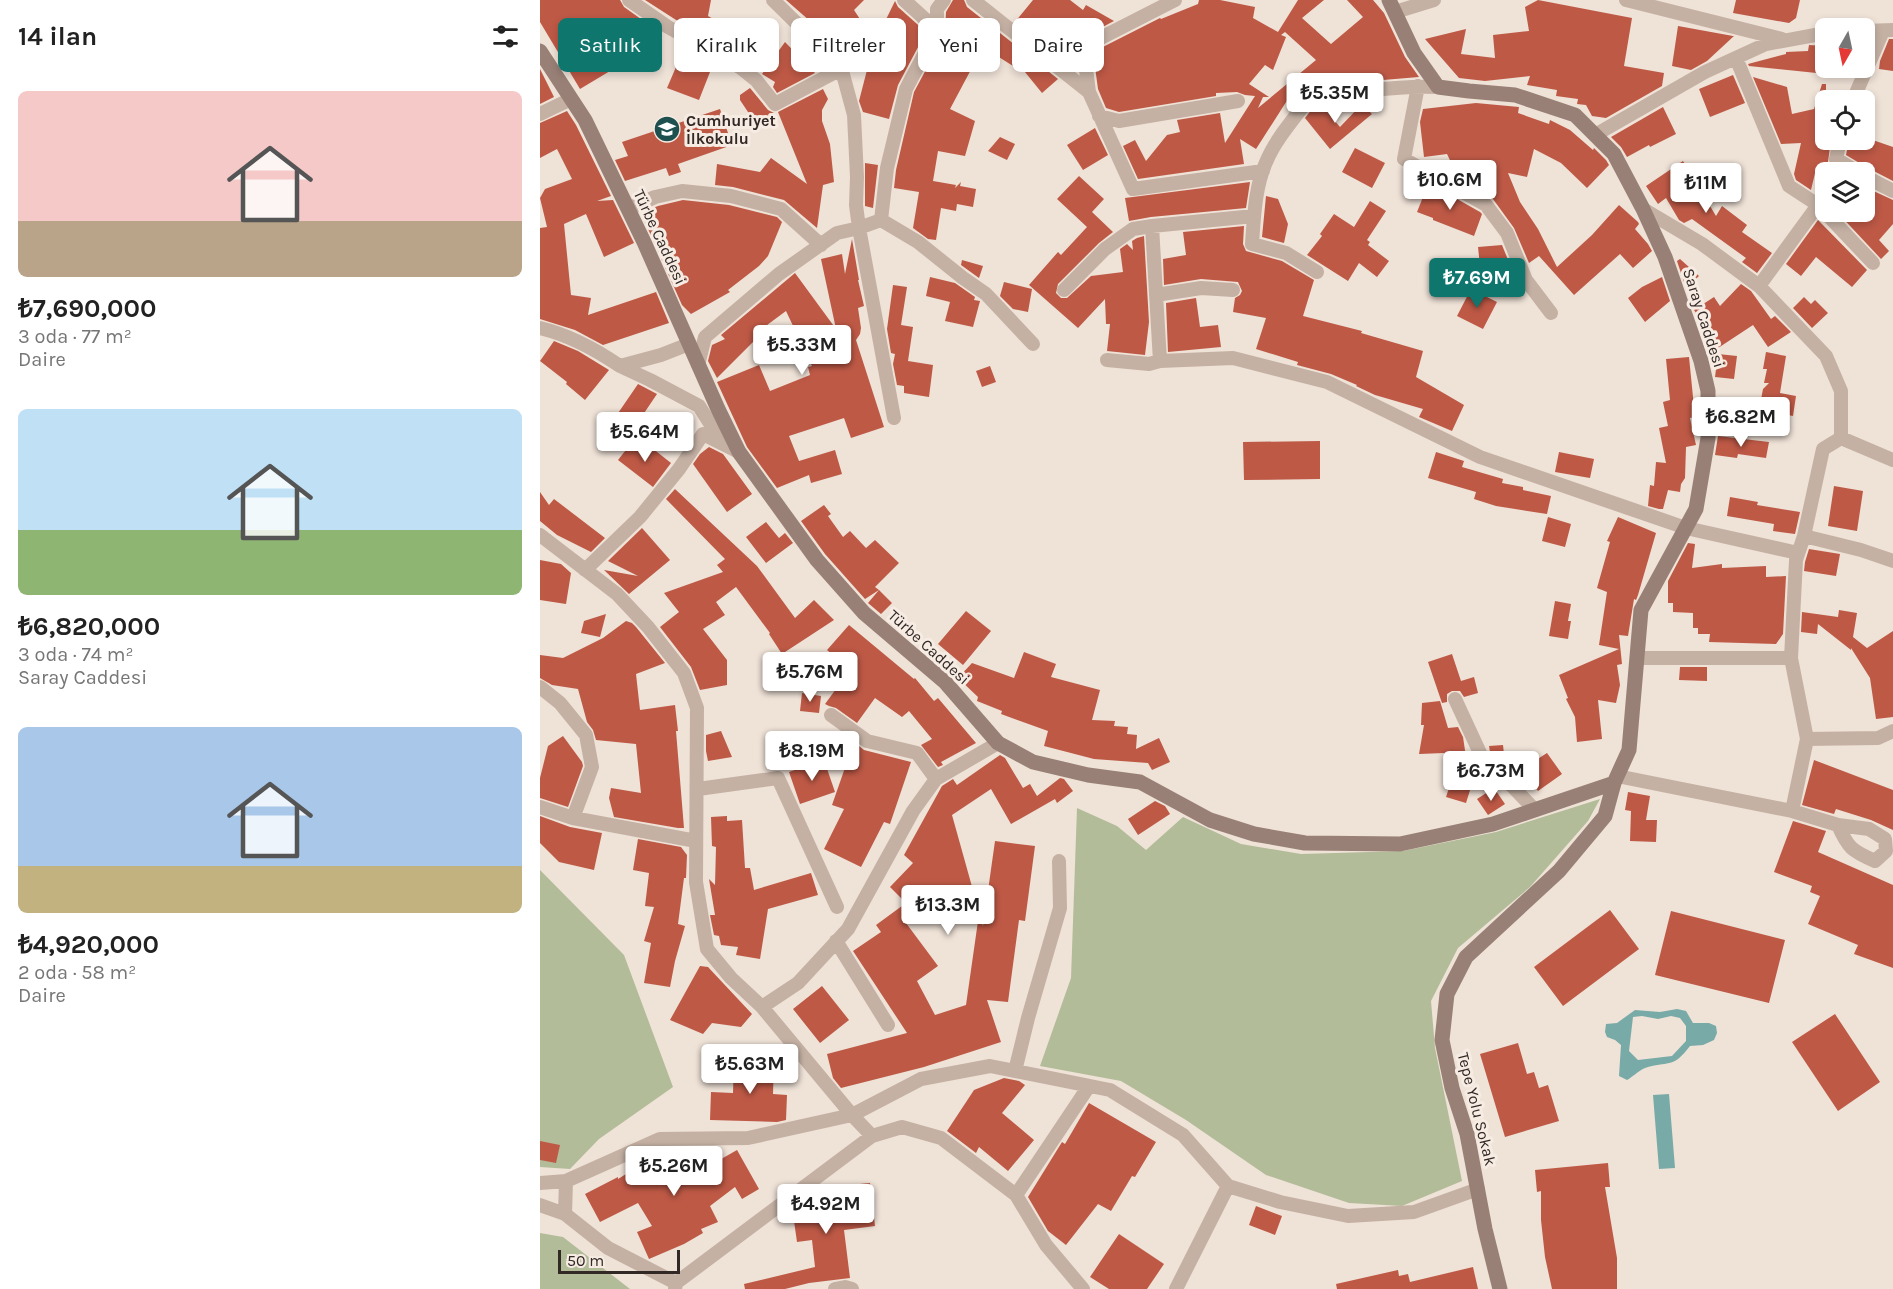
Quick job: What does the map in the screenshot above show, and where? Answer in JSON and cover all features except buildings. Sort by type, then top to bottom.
[{"type":"street","points":[[630,0],[668,27],[741,68],[756,80],[774,104],[836,72]]},
{"type":"street","points":[[773,0],[792,18]]},
{"type":"street","points":[[904,0],[924,18]]},
{"type":"street","points":[[937,18],[937,9],[944,0]]},
{"type":"street","points":[[973,0],[1089,92]]},
{"type":"street","points":[[1174,0],[1083,47],[1089,92],[1133,189],[1263,171]]},
{"type":"street","points":[[1434,0],[1392,6],[1414,53],[1438,87]]},
{"type":"street","points":[[1626,0],[1786,40]]},
{"type":"street","points":[[1858,90],[1888,31]]},
{"type":"street","points":[[1595,135],[1705,72],[1766,44],[1815,35]]},
{"type":"street","name":"Türbe Caddesi","points":[[540,51],[585,120],[739,452],[817,560],[864,613],[945,682],[998,743],[1033,762],[1088,775],[1140,782],[1210,820],[1254,834],[1305,843],[1400,844],[1494,824],[1616,780]]},
{"type":"street","points":[[1736,58],[1789,186],[1815,204]]},
{"type":"street","points":[[881,220],[887,168],[906,89],[918,66]]},
{"type":"street","points":[[843,72],[854,115],[856,205],[859,228],[894,418]]},
{"type":"street","points":[[1317,272],[1286,253],[1252,244],[1255,202],[1266,161],[1290,124],[1307,101],[1344,94],[1418,86],[1438,87]]},
{"type":"street","points":[[1418,86],[1404,159],[1486,205],[1507,233],[1526,280],[1551,313]]},
{"type":"street","name":"Saray Caddesi","points":[[1438,87],[1515,95],[1575,115],[1614,154],[1644,209],[1665,257],[1701,361],[1708,391],[1708,438],[1696,509],[1641,610],[1629,750],[1616,780]]},
{"type":"street","points":[[540,114],[571,99]]},
{"type":"street","points":[[1099,116],[1119,121],[1238,101]]},
{"type":"street","points":[[1838,150],[1836,159],[1841,162]]},
{"type":"street","points":[[1875,182],[1893,191]]},
{"type":"street","points":[[628,209],[655,197],[682,192],[732,196],[781,209],[821,245]]},
{"type":"street","points":[[1644,209],[1702,244],[1759,286],[1826,356],[1840,391],[1841,438]]},
{"type":"street","points":[[1759,286],[1815,210]]},
{"type":"street","points":[[1064,290],[1106,249],[1133,229],[1254,216]]},
{"type":"street","points":[[698,365],[705,337],[779,274],[837,233],[881,220]]},
{"type":"street","points":[[881,220],[918,242],[986,294],[1033,344]]},
{"type":"street","points":[[1833,222],[1873,263]]},
{"type":"street","points":[[1152,226],[1160,361]]},
{"type":"street","points":[[1156,295],[1201,288],[1233,290]]},
{"type":"street","points":[[540,328],[557,332],[597,350],[621,366],[699,406],[718,436],[739,452]]},
{"type":"street","points":[[621,366],[662,355],[689,344]]},
{"type":"street","points":[[1107,360],[1149,364],[1160,361],[1233,358],[1327,382],[1403,417],[1480,457],[1686,528],[1798,553]]},
{"type":"street","points":[[1707,426],[1750,429]]},
{"type":"street","points":[[585,570],[640,518],[679,469],[703,434],[739,452]]},
{"type":"street","points":[[1841,438],[1893,460]]},
{"type":"street","points":[[1792,811],[1806,739],[1791,658],[1798,553],[1804,536],[1823,449],[1841,438]]},
{"type":"street","points":[[540,535],[617,594],[648,627],[684,674],[697,708],[696,882],[707,948],[731,978],[762,1007],[872,1136]]},
{"type":"street","points":[[1804,536],[1861,550],[1893,561]]},
{"type":"street","points":[[1637,658],[1791,658]]},
{"type":"street","points":[[540,687],[560,703],[586,735],[592,767],[573,818]]},
{"type":"street","points":[[1455,699],[1487,768],[1512,786],[1535,810]]},
{"type":"street","points":[[831,715],[867,741],[917,753],[936,779]]},
{"type":"street","points":[[1806,739],[1878,738],[1893,731]]},
{"type":"street","points":[[762,1007],[798,983],[848,928],[913,811],[936,779],[998,743]]},
{"type":"street","points":[[698,789],[778,778],[837,907]]},
{"type":"street","points":[[1616,780],[1792,811],[1838,825]]},
{"type":"street","name":"Tepe Yolu Sokak","points":[[1500,1289],[1485,1229],[1467,1134],[1452,1088],[1442,1040],[1447,994],[1466,957],[1559,871],[1605,816],[1616,780]]},
{"type":"street","points":[[540,807],[573,818],[696,841]]},
{"type":"street","points":[[1015,1071],[1059,908],[1059,861]]},
{"type":"street","points":[[836,941],[888,1025]]},
{"type":"street","points":[[540,1183],[566,1181],[660,1139],[748,1138],[852,1115],[921,1079],[990,1066],[1110,1090],[1184,1135],[1228,1186],[1280,1202],[1348,1216],[1414,1212],[1478,1189]]},
{"type":"street","points":[[1016,1195],[1089,1086]]},
{"type":"street","points":[[540,1205],[565,1214],[608,1248],[676,1286],[872,1136],[902,1127],[941,1138],[1016,1195],[1046,1245],[1083,1289]]},
{"type":"street","points":[[565,1214],[566,1181]]},
{"type":"street","points":[[1176,1289],[1228,1186]]},
{"type":"street","points":[[835,1289],[845,1287],[852,1289]]},
{"type":"green space","points":[[1600,799],[1588,821],[1530,887],[1458,948],[1431,1001],[1435,1048],[1462,1181],[1402,1206],[1349,1203],[1266,1175],[1186,1120],[1121,1081],[1040,1066],[1071,978],[1077,808],[1117,826],[1146,850],[1183,817],[1241,844],[1301,854],[1403,851],[1496,832]]},
{"type":"green space","points":[[540,870],[624,955],[673,1087],[599,1139],[570,1169],[540,1167]]},
{"type":"green space","points":[[540,1233],[563,1237],[630,1289],[540,1289]]},
{"type":"water","points":[[1677,1009],[1686,1011],[1693,1023],[1709,1023],[1716,1026],[1717,1033],[1714,1040],[1703,1045],[1690,1046],[1675,1061],[1645,1068],[1627,1080],[1619,1076],[1621,1045],[1607,1037],[1606,1024],[1617,1023],[1635,1010],[1660,1012]],"holes":[[[1671,1016],[1680,1018],[1686,1026],[1686,1041],[1672,1056],[1638,1060],[1629,1051],[1633,1017],[1658,1019]]]},
{"type":"water","points":[[1669,1094],[1675,1168],[1659,1169],[1653,1095]]},
{"type":"place","name":"Cumhuriyet İlkokulu","points":[[667,129]]}]
